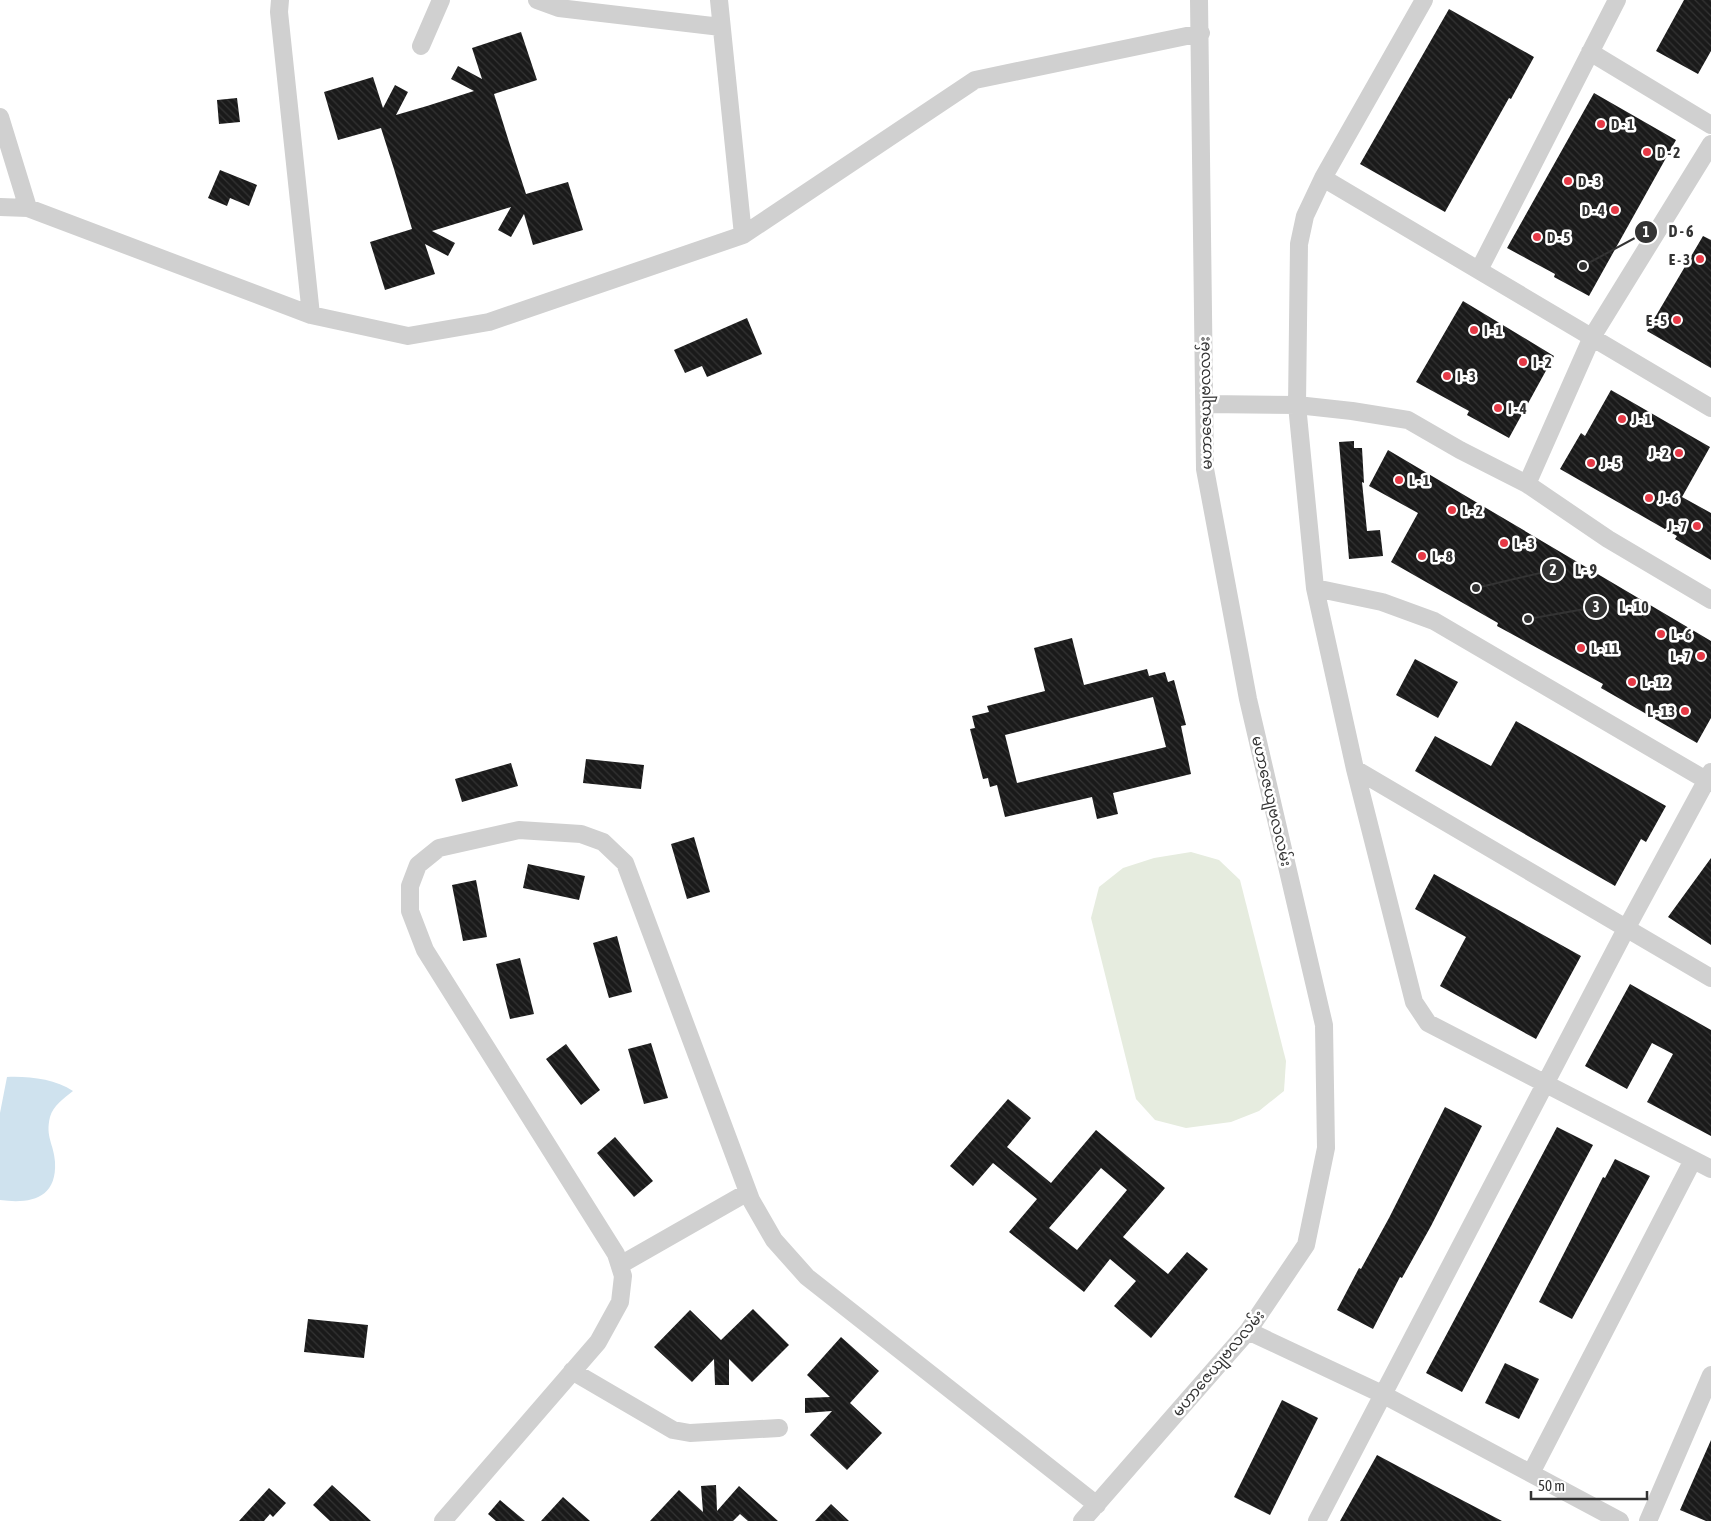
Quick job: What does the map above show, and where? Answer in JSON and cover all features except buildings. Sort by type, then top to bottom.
[{"type":"street","points":[[280,0],[279,12],[310,315]]},
{"type":"street","points":[[421,46],[441,0]]},
{"type":"street","points":[[537,0],[559,8],[721,27]]},
{"type":"street","points":[[719,0],[743,234]]},
{"type":"street","name":"မဟာဇေယျဗလလမ်း","points":[[1082,1521],[1248,1331],[1306,1245],[1326,1148],[1324,1025],[1248,699],[1206,469],[1201,33],[1199,0]]},
{"type":"street","points":[[1424,0],[1323,178],[1305,216],[1299,244],[1297,406],[1315,588],[1354,769],[1417,1008],[1428,1022],[1546,1082],[1711,1170]]},
{"type":"street","points":[[1479,270],[1617,0]]},
{"type":"street","points":[[0,207],[28,208],[310,315],[408,336],[489,322],[743,234],[975,80],[1201,33]]},
{"type":"street","points":[[1590,52],[1711,125]]},
{"type":"street","points":[[0,117],[28,208]]},
{"type":"street","points":[[1527,484],[1592,338],[1711,144]]},
{"type":"street","points":[[1323,178],[1711,408]]},
{"type":"street","points":[[1205,404],[1297,406],[1352,411],[1408,420],[1460,450],[1527,484],[1608,539],[1711,600]]},
{"type":"street","points":[[1315,588],[1382,602],[1434,621],[1709,779],[1626,929],[1317,1521]]},
{"type":"street","points":[[1354,769],[1711,978]]},
{"type":"street","points":[[443,1521],[598,1342],[620,1302],[623,1276],[616,1254],[425,950],[410,911],[410,886],[418,865],[439,848],[519,830],[581,834],[603,842],[625,863],[748,1192],[774,1240],[807,1278],[1097,1504]]},
{"type":"street","points":[[1531,1473],[1693,1160]]},
{"type":"street","points":[[620,1265],[748,1192]]},
{"type":"street","points":[[1248,1331],[1382,1394],[1620,1521]]},
{"type":"street","points":[[572,1371],[673,1430],[690,1433],[779,1428]]},
{"type":"street","points":[[1648,1521],[1711,1375]]},
{"type":"shaded area","points":[[1191,852],[1219,860],[1240,880],[1286,1061],[1284,1091],[1259,1111],[1231,1122],[1186,1128],[1155,1120],[1136,1099],[1091,918],[1099,887],[1123,868],[1154,858]]},
{"type":"water","points":[[7,1077],[41,1079],[73,1091],[56,1106],[50,1117],[49,1135],[55,1162],[51,1184],[40,1196],[22,1201],[0,1200],[0,1113]]},
{"type":"place","name":"D - 1","points":[[1601,124]]},
{"type":"place","name":"D - 2","points":[[1647,152]]},
{"type":"place","name":"D - 3","points":[[1568,181]]},
{"type":"place","name":"D - 4","points":[[1615,210]]},
{"type":"place","name":"D - 5","points":[[1537,237]]},
{"type":"place","name":"E - 3","points":[[1700,259]]},
{"type":"place","name":"D - 6","points":[[1583,266]]},
{"type":"place","name":"E - 5","points":[[1677,320]]},
{"type":"place","name":"I - 1","points":[[1474,330]]},
{"type":"place","name":"I - 2","points":[[1523,362]]},
{"type":"place","name":"I - 3","points":[[1447,376]]},
{"type":"place","name":"I - 4","points":[[1498,408]]},
{"type":"place","name":"J - 1","points":[[1622,419]]},
{"type":"place","name":"J - 2","points":[[1679,453]]},
{"type":"place","name":"J - 5","points":[[1591,463]]},
{"type":"place","name":"L - 1","points":[[1399,480]]},
{"type":"place","name":"J - 6","points":[[1649,498]]},
{"type":"place","name":"L - 2","points":[[1452,510]]},
{"type":"place","name":"J - 7","points":[[1697,526]]},
{"type":"place","name":"L - 3","points":[[1504,543]]},
{"type":"place","name":"L - 8","points":[[1422,556]]},
{"type":"place","name":"L - 9","points":[[1476,588]]},
{"type":"place","name":"L - 10","points":[[1528,619]]},
{"type":"place","name":"L - 6","points":[[1661,634]]},
{"type":"place","name":"L - 11","points":[[1581,648]]},
{"type":"place","name":"L - 7","points":[[1701,656]]},
{"type":"place","name":"L - 12","points":[[1632,682]]},
{"type":"place","name":"L - 13","points":[[1685,711]]}]
